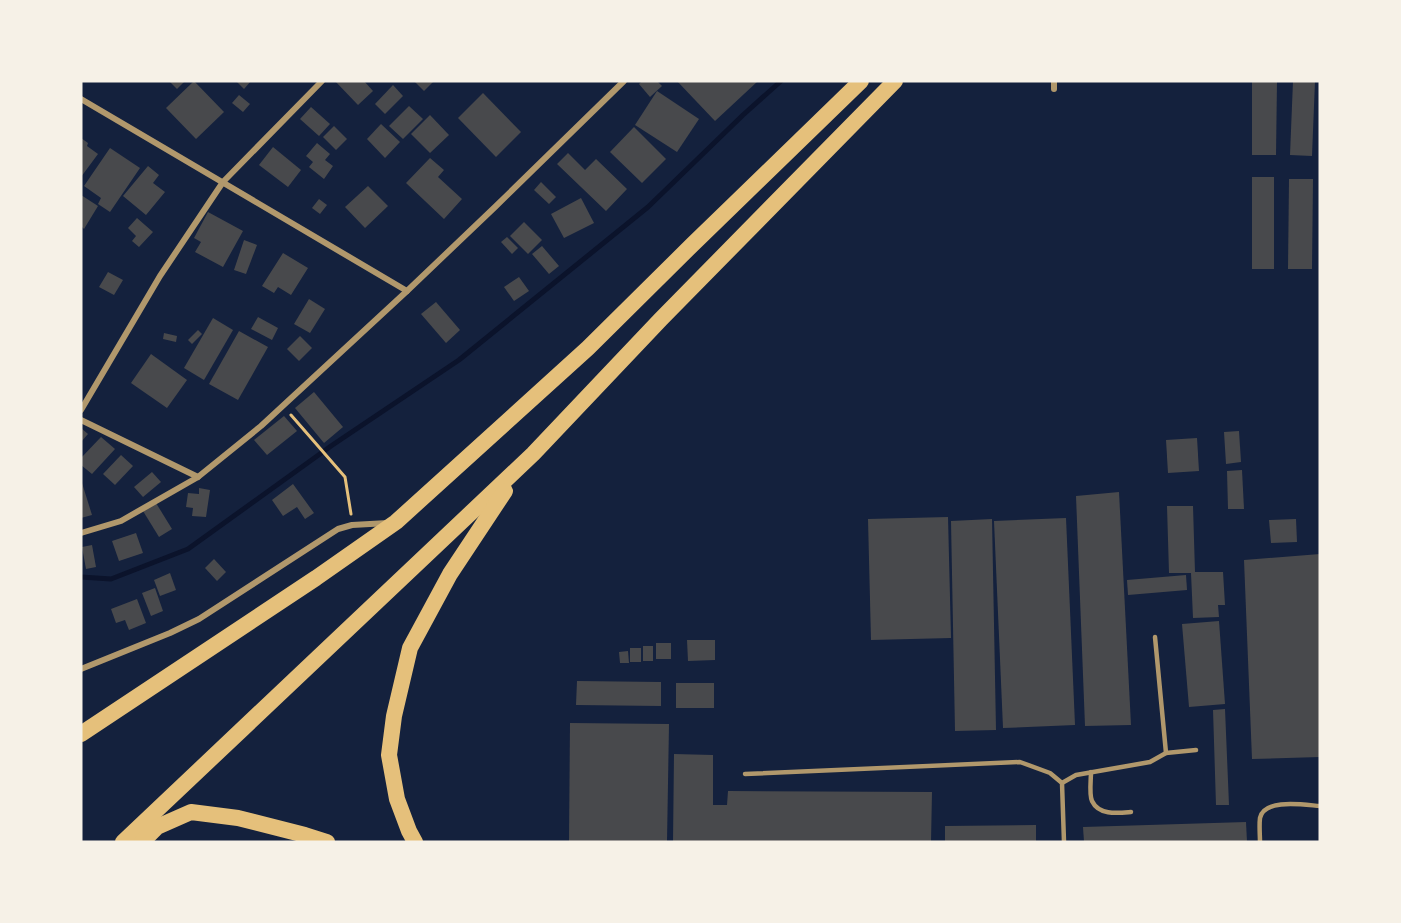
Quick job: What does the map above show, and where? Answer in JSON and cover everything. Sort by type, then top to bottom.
[{"type":"highway","points":[[81,734],[396,522],[588,348],[861,81]]},
{"type":"highway","points":[[123,842],[533,454],[661,319],[895,81]]},
{"type":"highway","points":[[415,842],[397,799],[389,755],[394,716],[410,648],[450,574],[508,486],[533,454]]},
{"type":"highway","points":[[142,842],[157,827],[190,812],[238,818],[327,842]]},
{"type":"street","points":[[81,410],[160,276],[223,183],[322,81]]},
{"type":"street","points":[[81,533],[121,520],[198,477],[283,407],[495,207],[624,81]]},
{"type":"street","points":[[1054,81],[1054,89]]},
{"type":"street","points":[[81,99],[407,291]]},
{"type":"street","points":[[81,420],[198,477]]},
{"type":"street","points":[[81,669],[199,619],[338,528],[396,522]]},
{"type":"lane","points":[[1155,637],[1166,753]]},
{"type":"lane","points":[[1062,783],[1076,775],[1150,762],[1166,753],[1196,750]]},
{"type":"lane","points":[[745,774],[1020,762],[1050,773],[1062,783],[1064,842]]},
{"type":"lane","points":[[1090,772],[1092,801],[1097,807],[1104,812],[1131,812]]},
{"type":"lane","points":[[1260,842],[1260,816],[1265,809],[1276,804],[1320,806]]},
{"type":"path","points":[[283,407],[345,477],[352,525]]},
{"type":"building","points":[[169,81],[185,81],[177,89]]},
{"type":"building","points":[[194,81],[224,112],[196,139],[166,108]]},
{"type":"building","points":[[236,81],[251,81],[244,89]]},
{"type":"building","points":[[335,81],[364,81],[373,91],[358,105]]},
{"type":"building","points":[[414,81],[434,81],[424,91]]},
{"type":"building","points":[[642,81],[657,81],[662,86],[650,97],[639,84]]},
{"type":"building","points":[[677,81],[758,81],[715,121]]},
{"type":"building","points":[[1252,81],[1277,81],[1276,155],[1252,155]]},
{"type":"building","points":[[1293,81],[1315,81],[1312,156],[1290,155]]},
{"type":"building","points":[[393,85],[403,96],[385,114],[375,104]]},
{"type":"building","points":[[657,91],[699,119],[677,152],[635,125]]},
{"type":"building","points":[[483,93],[521,132],[496,157],[458,118]]},
{"type":"building","points":[[239,95],[250,104],[243,112],[232,103]]},
{"type":"building","points":[[409,106],[423,119],[403,139],[389,126]]},
{"type":"building","points":[[311,107],[330,124],[319,136],[300,119]]},
{"type":"building","points":[[430,115],[449,135],[430,153],[411,134]]},
{"type":"building","points":[[381,124],[400,142],[385,158],[367,139]]},
{"type":"building","points":[[334,126],[347,139],[336,150],[323,137]]},
{"type":"building","points":[[634,127],[666,159],[642,183],[610,152]]},
{"type":"building","points":[[81,138],[98,154],[81,177]]},
{"type":"building","points":[[317,143],[330,154],[325,160],[333,166],[324,179],[309,167],[313,162],[306,156]]},
{"type":"building","points":[[273,147],[301,170],[288,187],[259,165]]},
{"type":"building","points":[[110,148],[140,168],[110,212],[98,204],[101,198],[84,186]]},
{"type":"building","points":[[568,153],[585,170],[596,159],[627,189],[606,211],[557,164]]},
{"type":"building","points":[[430,158],[444,170],[438,177],[462,199],[444,219],[406,183]]},
{"type":"building","points":[[148,166],[159,175],[153,183],[165,192],[146,215],[123,196]]},
{"type":"building","points":[[1252,177],[1274,177],[1274,269],[1252,269]]},
{"type":"building","points":[[1289,179],[1313,179],[1312,269],[1288,269]]},
{"type":"building","points":[[541,182],[556,197],[549,204],[534,190]]},
{"type":"building","points":[[368,186],[388,206],[365,228],[345,207]]},
{"type":"building","points":[[81,195],[98,206],[84,229],[81,226]]},
{"type":"building","points":[[581,198],[594,223],[564,238],[551,214]]},
{"type":"building","points":[[319,199],[327,205],[320,214],[312,208]]},
{"type":"building","points":[[208,212],[243,231],[223,267],[195,252],[201,242],[194,238]]},
{"type":"building","points":[[137,218],[153,232],[139,247],[132,241],[136,236],[128,228]]},
{"type":"building","points":[[524,222],[542,240],[528,254],[510,236]]},
{"type":"building","points":[[507,237],[518,248],[512,254],[501,242]]},
{"type":"building","points":[[244,240],[257,245],[246,274],[234,270]]},
{"type":"building","points":[[542,246],[559,266],[549,274],[532,254]]},
{"type":"building","points":[[283,253],[308,268],[291,295],[278,287],[274,293],[262,286]]},
{"type":"building","points":[[108,272],[123,280],[114,295],[99,287]]},
{"type":"building","points":[[519,277],[529,291],[514,301],[504,287]]},
{"type":"building","points":[[309,299],[325,309],[310,333],[294,324]]},
{"type":"building","points":[[436,302],[460,330],[446,343],[421,314]]},
{"type":"building","points":[[258,317],[278,328],[272,340],[251,329]]},
{"type":"building","points":[[213,318],[233,330],[204,380],[184,368]]},
{"type":"building","points":[[198,330],[202,334],[192,344],[188,340]]},
{"type":"building","points":[[239,331],[268,347],[238,400],[209,384]]},
{"type":"building","points":[[164,333],[177,336],[176,342],[163,339]]},
{"type":"building","points":[[300,336],[312,348],[299,361],[287,349]]},
{"type":"building","points":[[151,354],[187,380],[167,408],[131,383]]},
{"type":"building","points":[[314,392],[343,427],[324,443],[295,408]]},
{"type":"building","points":[[284,416],[297,431],[267,455],[254,440]]},
{"type":"building","points":[[81,428],[88,434],[81,442]]},
{"type":"building","points":[[1239,431],[1241,462],[1226,464],[1224,432]]},
{"type":"building","points":[[101,437],[115,449],[92,474],[81,465],[81,458]]},
{"type":"building","points":[[1197,438],[1199,471],[1168,473],[1166,440]]},
{"type":"building","points":[[121,455],[133,466],[115,485],[103,474]]},
{"type":"building","points":[[1242,470],[1244,509],[1228,509],[1227,471]]},
{"type":"building","points":[[152,472],[161,482],[143,497],[134,487]]},
{"type":"building","points":[[81,484],[92,515],[81,518]]},
{"type":"building","points":[[293,484],[314,513],[305,519],[297,507],[283,516],[272,500]]},
{"type":"building","points":[[199,488],[210,490],[206,517],[192,516],[193,508],[186,507],[188,493],[199,494]]},
{"type":"building","points":[[1119,492],[1131,725],[1085,726],[1076,496]]},
{"type":"building","points":[[156,503],[172,529],[159,537],[143,511]]},
{"type":"building","points":[[1167,506],[1193,506],[1195,572],[1223,572],[1225,605],[1218,605],[1219,617],[1193,618],[1191,573],[1169,573]]},
{"type":"building","points":[[948,517],[951,638],[871,640],[868,519]]},
{"type":"building","points":[[1066,518],[1075,725],[1003,728],[994,521]]},
{"type":"building","points":[[992,519],[996,730],[955,731],[951,521]]},
{"type":"building","points":[[1296,519],[1297,542],[1271,543],[1269,520]]},
{"type":"building","points":[[136,533],[143,553],[119,561],[112,541]]},
{"type":"building","points":[[92,545],[96,567],[86,569],[82,547]]},
{"type":"building","points":[[1320,554],[1320,757],[1252,759],[1244,560]]},
{"type":"building","points":[[214,559],[226,572],[217,581],[205,568]]},
{"type":"building","points":[[170,573],[176,590],[160,596],[154,580]]},
{"type":"building","points":[[1186,575],[1187,590],[1128,595],[1127,580]]},
{"type":"building","points":[[155,588],[163,611],[151,616],[142,593]]},
{"type":"building","points":[[137,599],[146,623],[129,630],[125,620],[116,623],[111,609]]},
{"type":"building","points":[[1219,621],[1225,704],[1189,707],[1182,624]]},
{"type":"building","points":[[687,640],[715,640],[715,660],[688,661]]},
{"type":"building","points":[[656,643],[671,643],[671,659],[656,659]]},
{"type":"building","points":[[643,646],[653,646],[653,661],[643,661]]},
{"type":"building","points":[[630,648],[641,648],[641,662],[630,662]]},
{"type":"building","points":[[628,651],[629,663],[620,663],[619,652]]},
{"type":"building","points":[[577,681],[661,682],[661,706],[576,705]]},
{"type":"building","points":[[676,683],[714,683],[714,708],[676,708]]},
{"type":"building","points":[[1225,709],[1229,805],[1216,805],[1213,710]]},
{"type":"building","points":[[570,723],[669,724],[667,842],[569,842]]},
{"type":"building","points":[[674,754],[713,755],[713,805],[727,805],[728,791],[932,792],[931,842],[673,842]]},
{"type":"building","points":[[1246,822],[1247,842],[1084,842],[1083,827]]},
{"type":"building","points":[[1036,825],[1036,842],[945,842],[945,826]]},
{"type":"waterway","points":[[81,577],[111,579],[188,549],[331,446],[459,360],[648,207],[781,81]]}]
